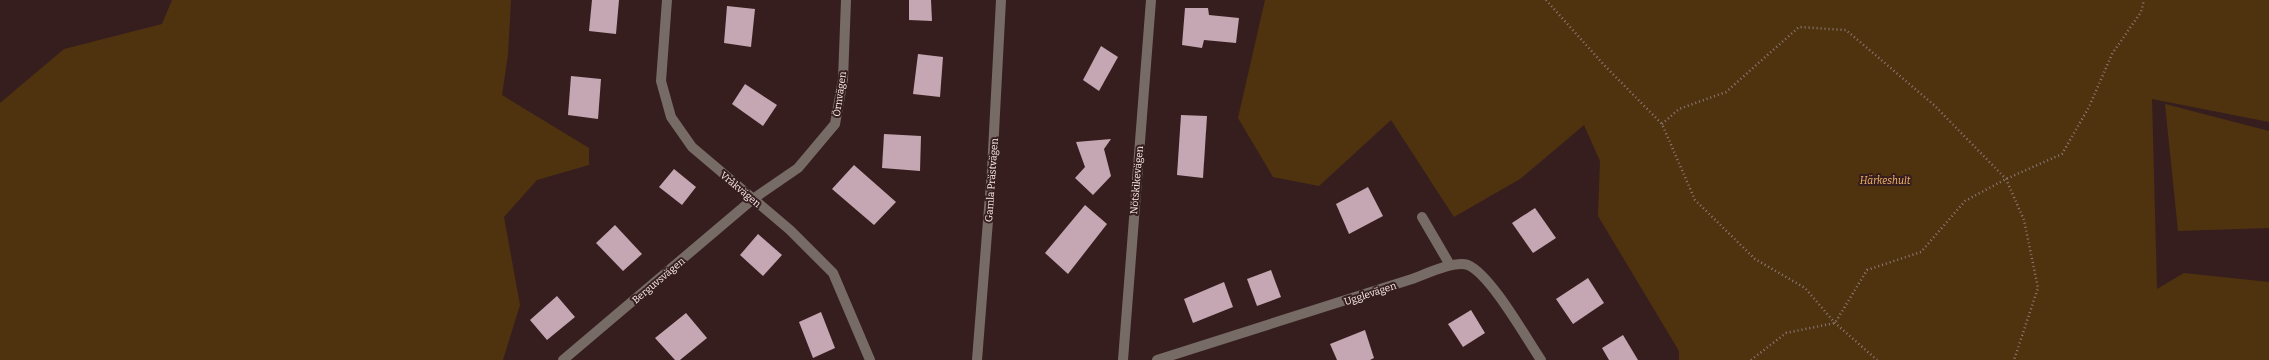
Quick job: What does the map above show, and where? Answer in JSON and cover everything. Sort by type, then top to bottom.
[{"type":"street","name":"Vråkvägen","points":[[667,0],[661,81],[671,117],[692,147],[790,230],[833,273],[870,360]]},
{"type":"street","name":"Örnvägen","points":[[753,199],[798,168],[835,124],[843,79],[846,0]]},
{"type":"street","name":"Gamla Prästvägen","points":[[977,360],[992,170],[1001,0]]},
{"type":"street","name":"Nötskikevägen","points":[[1123,360],[1151,0]]},
{"type":"street","name":"Berguvsvägen","points":[[563,360],[753,199]]},
{"type":"street","points":[[1422,217],[1450,265]]},
{"type":"street","name":"Ugglevägen","points":[[1157,360],[1450,265],[1468,265],[1487,280],[1541,360]]},
{"type":"path","points":[[1546,0],[1604,65],[1662,124],[1695,200],[1755,259],[1806,288],[1834,323],[1877,360]]},
{"type":"path","points":[[1751,360],[1786,333],[1834,323],[1866,270],[1921,252],[1965,201],[2006,179],[2062,154],[2089,107],[2112,54],[2141,12],[2144,0]]},
{"type":"path","points":[[1662,124],[1679,109],[1726,92],[1799,27],[1846,30],[1934,105],[2006,179],[2024,220],[2038,288],[2014,360]]},
{"type":"green space","points":[[172,0],[511,0],[508,55],[502,95],[589,148],[589,165],[537,180],[504,217],[520,305],[503,360],[0,360],[0,103],[64,49],[162,24]]},
{"type":"green space","name":"Härkeshult","points":[[1265,0],[2269,0],[2269,122],[2152,99],[2157,289],[2184,273],[2269,282],[2269,360],[1679,360],[1679,351],[1598,216],[1600,161],[1584,125],[1520,179],[1454,217],[1391,120],[1319,186],[1273,177],[1238,118]]},
{"type":"green space","points":[[2165,104],[2269,131],[2269,228],[2178,231]]},
{"type":"building","points":[[592,0],[619,0],[616,34],[589,31]]},
{"type":"building","points":[[909,0],[931,0],[932,21],[909,20]]},
{"type":"building","points":[[727,6],[755,9],[751,47],[724,43]]},
{"type":"building","points":[[1185,8],[1208,8],[1209,15],[1239,18],[1236,43],[1204,40],[1202,48],[1182,45]]},
{"type":"building","points":[[1101,46],[1118,57],[1099,91],[1083,80]]},
{"type":"building","points":[[918,54],[943,57],[940,97],[913,94]]},
{"type":"building","points":[[571,76],[601,79],[598,119],[568,115]]},
{"type":"building","points":[[745,84],[777,105],[763,126],[732,104]]},
{"type":"building","points":[[1181,115],[1207,116],[1203,178],[1177,175]]},
{"type":"building","points":[[884,134],[921,136],[920,171],[882,168]]},
{"type":"building","points":[[1111,139],[1104,149],[1111,176],[1093,195],[1075,178],[1085,167],[1076,142]]},
{"type":"building","points":[[854,165],[896,202],[874,225],[832,189]]},
{"type":"building","points":[[674,169],[696,187],[682,205],[659,187]]},
{"type":"building","points":[[1368,187],[1383,216],[1349,234],[1336,204]]},
{"type":"building","points":[[1085,205],[1107,224],[1068,274],[1045,253]]},
{"type":"building","points":[[1535,208],[1556,238],[1533,253],[1512,223]]},
{"type":"building","points":[[615,225],[642,254],[623,271],[596,243]]},
{"type":"building","points":[[758,234],[782,255],[763,276],[740,255]]},
{"type":"building","points":[[1271,270],[1281,297],[1257,306],[1247,279]]},
{"type":"building","points":[[1588,278],[1604,303],[1573,324],[1556,299]]},
{"type":"building","points":[[1224,282],[1233,307],[1193,323],[1184,299]]},
{"type":"building","points":[[557,296],[575,317],[547,340],[530,320]]},
{"type":"building","points":[[1471,310],[1485,333],[1463,347],[1448,324]]},
{"type":"building","points":[[821,312],[835,348],[813,358],[799,322]]},
{"type":"building","points":[[686,313],[707,338],[680,360],[675,360],[655,338]]},
{"type":"building","points":[[1365,330],[1374,358],[1370,360],[1337,360],[1330,344]]},
{"type":"building","points":[[1623,335],[1638,360],[1609,360],[1602,348]]}]
